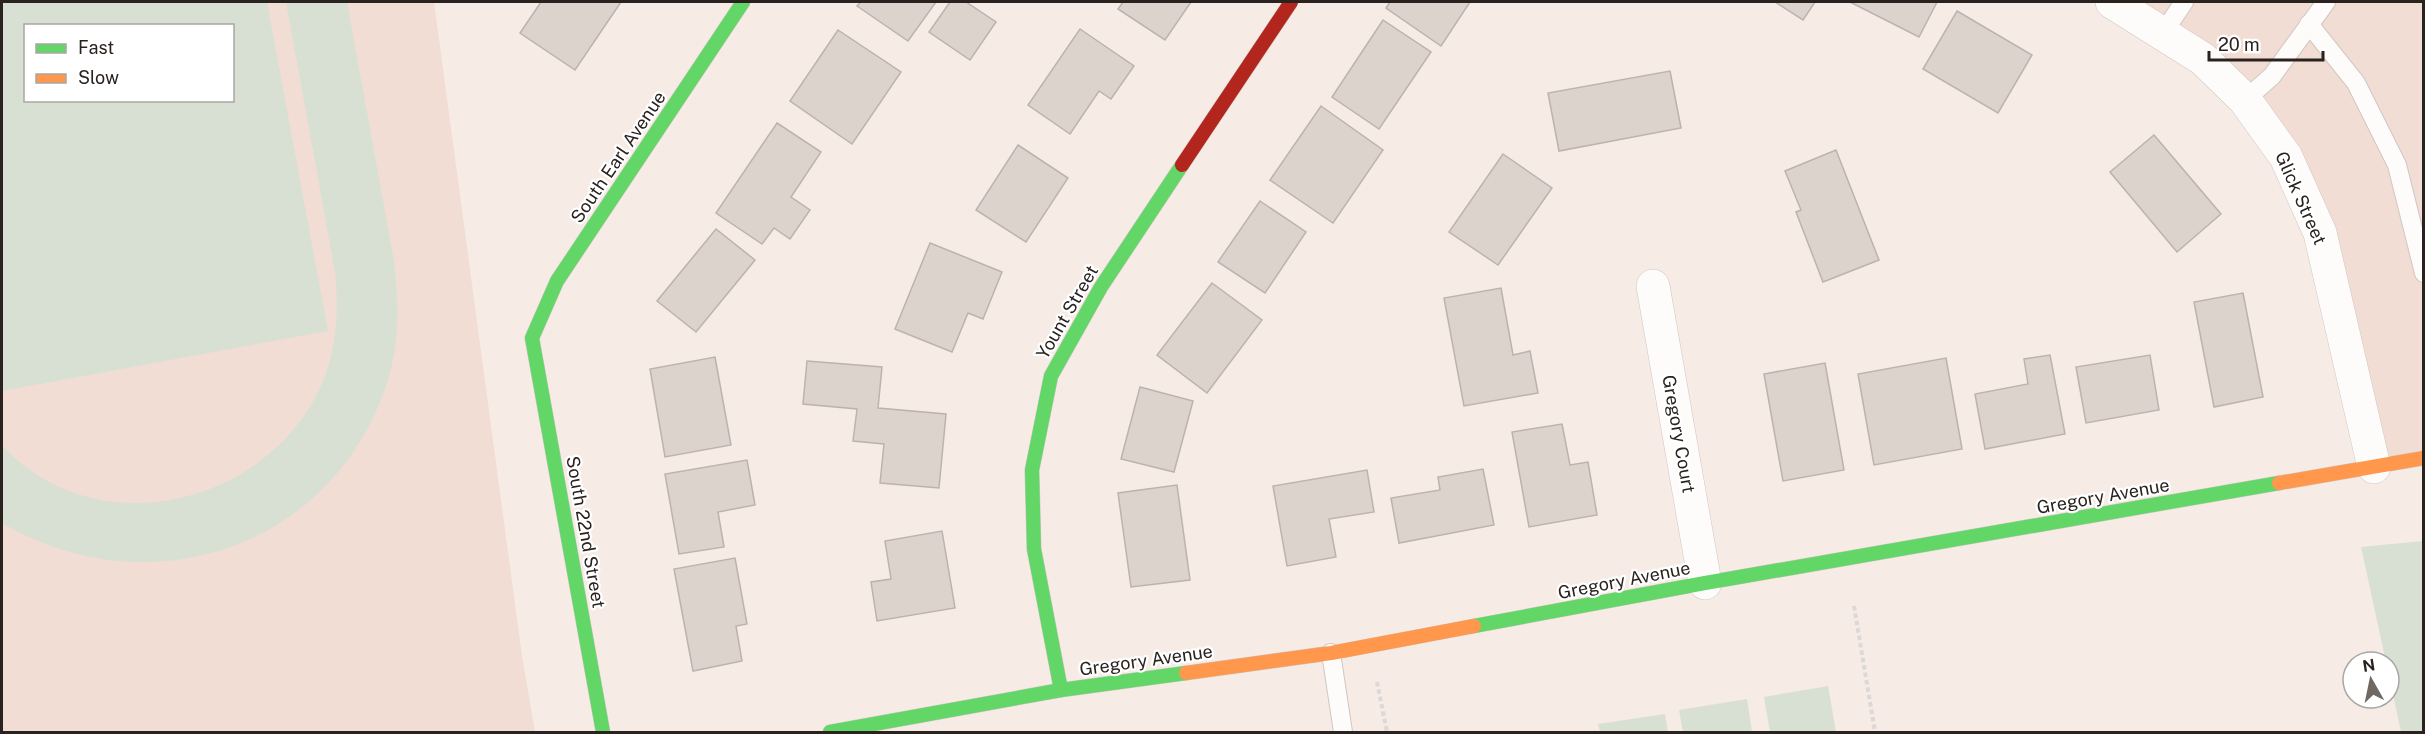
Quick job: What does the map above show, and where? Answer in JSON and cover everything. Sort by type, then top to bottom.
[{"type":"street","name":"South Earl Avenue","points":[[532,338],[557,281],[743,2]]},
{"type":"street","name":"Yount Street","points":[[1061,690],[1034,549],[1032,470],[1051,376],[1101,287],[1291,2]]},
{"type":"street","name":"Glick Street","points":[[2112,2],[2204,60],[2245,100],[2286,156],[2320,233],[2374,467]]},
{"type":"street","name":"Gregory Court","points":[[1653,286],[1705,583]]},
{"type":"street","name":"South 22nd Street","points":[[532,338],[603,732]]},
{"type":"street","name":"Gregory Avenue","points":[[830,732],[1061,690],[1331,653],[1705,583],[2424,458]]},
{"type":"lane","points":[[2163,33],[2184,2]]},
{"type":"lane","points":[[2245,100],[2272,75],[2326,2]]},
{"type":"lane","points":[[2310,24],[2356,83],[2397,165],[2424,273]]},
{"type":"lane","points":[[1331,653],[1343,732]]},
{"type":"path","points":[[1854,606],[1875,732]]},
{"type":"path","points":[[1377,682],[1387,732]]},
{"type":"shaded area","points":[[2,2],[434,2],[522,656],[535,732],[2,732]]},
{"type":"shaded area","points":[[2,2],[267,2],[328,331],[2,391]]},
{"type":"shaded area","points":[[286,2],[347,2],[394,261],[397,307],[394,353],[387,383],[361,440],[325,487],[280,523],[229,547],[174,560],[116,561],[58,548],[2,523],[2,445],[39,476],[81,495],[127,503],[172,500],[217,486],[257,463],[292,432],[318,392],[329,363],[335,334],[337,303],[335,272]]},
{"type":"shaded area","points":[[2112,2],[2423,2],[2423,458],[2374,467],[2320,233],[2245,100]]},
{"type":"shaded area","points":[[2423,541],[2423,732],[2401,732],[2396,710],[2401,710],[2401,650],[2383,650],[2361,547]]},
{"type":"shaded area","points":[[1828,686],[1836,732],[1770,732],[1764,697]]},
{"type":"shaded area","points":[[1747,699],[1752,732],[1683,732],[1679,710]]},
{"type":"shaded area","points":[[1665,714],[1668,732],[1600,732],[1598,724]]},
{"type":"building","points":[[541,2],[621,2],[575,70],[520,33]]},
{"type":"building","points":[[861,2],[936,2],[908,41],[857,6]]},
{"type":"building","points":[[950,2],[966,2],[996,22],[970,60],[929,32]]},
{"type":"building","points":[[1123,2],[1191,2],[1165,40],[1118,9]]},
{"type":"building","points":[[1390,2],[1470,2],[1441,46],[1386,8]]},
{"type":"building","points":[[1775,2],[1815,2],[1803,20]]},
{"type":"building","points":[[1850,2],[1937,2],[1919,37]]},
{"type":"building","points":[[1957,11],[2032,55],[1998,113],[1923,69]]},
{"type":"building","points":[[1383,20],[1431,52],[1379,129],[1332,97]]},
{"type":"building","points":[[1080,29],[1134,66],[1111,99],[1099,91],[1070,134],[1028,105]]},
{"type":"building","points":[[838,30],[901,72],[852,144],[790,101]]},
{"type":"building","points":[[1670,71],[1681,128],[1559,151],[1548,93]]},
{"type":"building","points":[[1321,106],[1383,150],[1333,223],[1270,180]]},
{"type":"building","points":[[777,123],[821,152],[791,197],[810,210],[790,239],[774,228],[762,244],[716,213]]},
{"type":"building","points":[[2154,135],[2221,214],[2177,252],[2110,172]]},
{"type":"building","points":[[1018,145],[1068,178],[1026,242],[976,210]]},
{"type":"building","points":[[1836,150],[1879,260],[1823,282],[1796,212],[1801,210],[1785,171]]},
{"type":"building","points":[[1503,154],[1552,188],[1498,265],[1449,232]]},
{"type":"building","points":[[1260,201],[1306,232],[1265,293],[1218,262]]},
{"type":"building","points":[[716,229],[755,260],[696,332],[657,301]]},
{"type":"building","points":[[930,243],[1002,272],[983,319],[968,313],[952,352],[895,329]]},
{"type":"building","points":[[1212,283],[1262,320],[1207,393],[1157,355]]},
{"type":"building","points":[[1501,288],[1513,355],[1530,351],[1538,393],[1464,406],[1444,298]]},
{"type":"building","points":[[2243,293],[2263,397],[2214,407],[2194,302]]},
{"type":"building","points":[[2050,355],[2065,434],[1985,449],[1975,394],[2028,384],[2024,359]]},
{"type":"building","points":[[2150,355],[2159,410],[2086,423],[2076,367]]},
{"type":"building","points":[[715,357],[731,445],[665,457],[650,369]]},
{"type":"building","points":[[1946,358],[1962,449],[1874,465],[1858,374]]},
{"type":"building","points":[[807,361],[882,367],[878,408],[946,414],[939,488],[880,483],[884,444],[853,441],[857,409],[803,404]]},
{"type":"building","points":[[1825,363],[1844,470],[1783,481],[1764,374]]},
{"type":"building","points":[[1140,387],[1193,401],[1174,472],[1121,459]]},
{"type":"building","points":[[1562,424],[1570,465],[1588,462],[1597,515],[1529,527],[1512,432]]},
{"type":"building","points":[[747,460],[755,505],[718,512],[724,547],[679,554],[665,474]]},
{"type":"building","points":[[1483,469],[1494,525],[1399,543],[1391,498],[1440,490],[1438,477]]},
{"type":"building","points":[[1367,470],[1374,512],[1329,519],[1336,557],[1287,566],[1273,486]]},
{"type":"building","points":[[1177,485],[1190,580],[1131,587],[1118,493]]},
{"type":"building","points":[[942,531],[955,608],[877,621],[871,582],[891,579],[885,541]]},
{"type":"building","points":[[735,558],[747,624],[736,626],[742,661],[693,671],[674,569]]},
{"type":"traffic: fast","points":[[603,732],[532,338],[557,281],[743,2]]},
{"type":"traffic: fast","points":[[1061,690],[1034,549],[1032,470],[1051,376],[1101,287],[1182,165]]},
{"type":"traffic: fast","points":[[1474,626],[1705,583],[2279,483]]},
{"type":"traffic: fast","points":[[830,732],[1061,690],[1186,673]]},
{"type":"traffic: slow","points":[[2279,483],[2424,458]]},
{"type":"traffic: slow","points":[[1186,673],[1331,653],[1474,626]]},
{"type":"traffic: jam","points":[[1182,165],[1291,2]]}]
